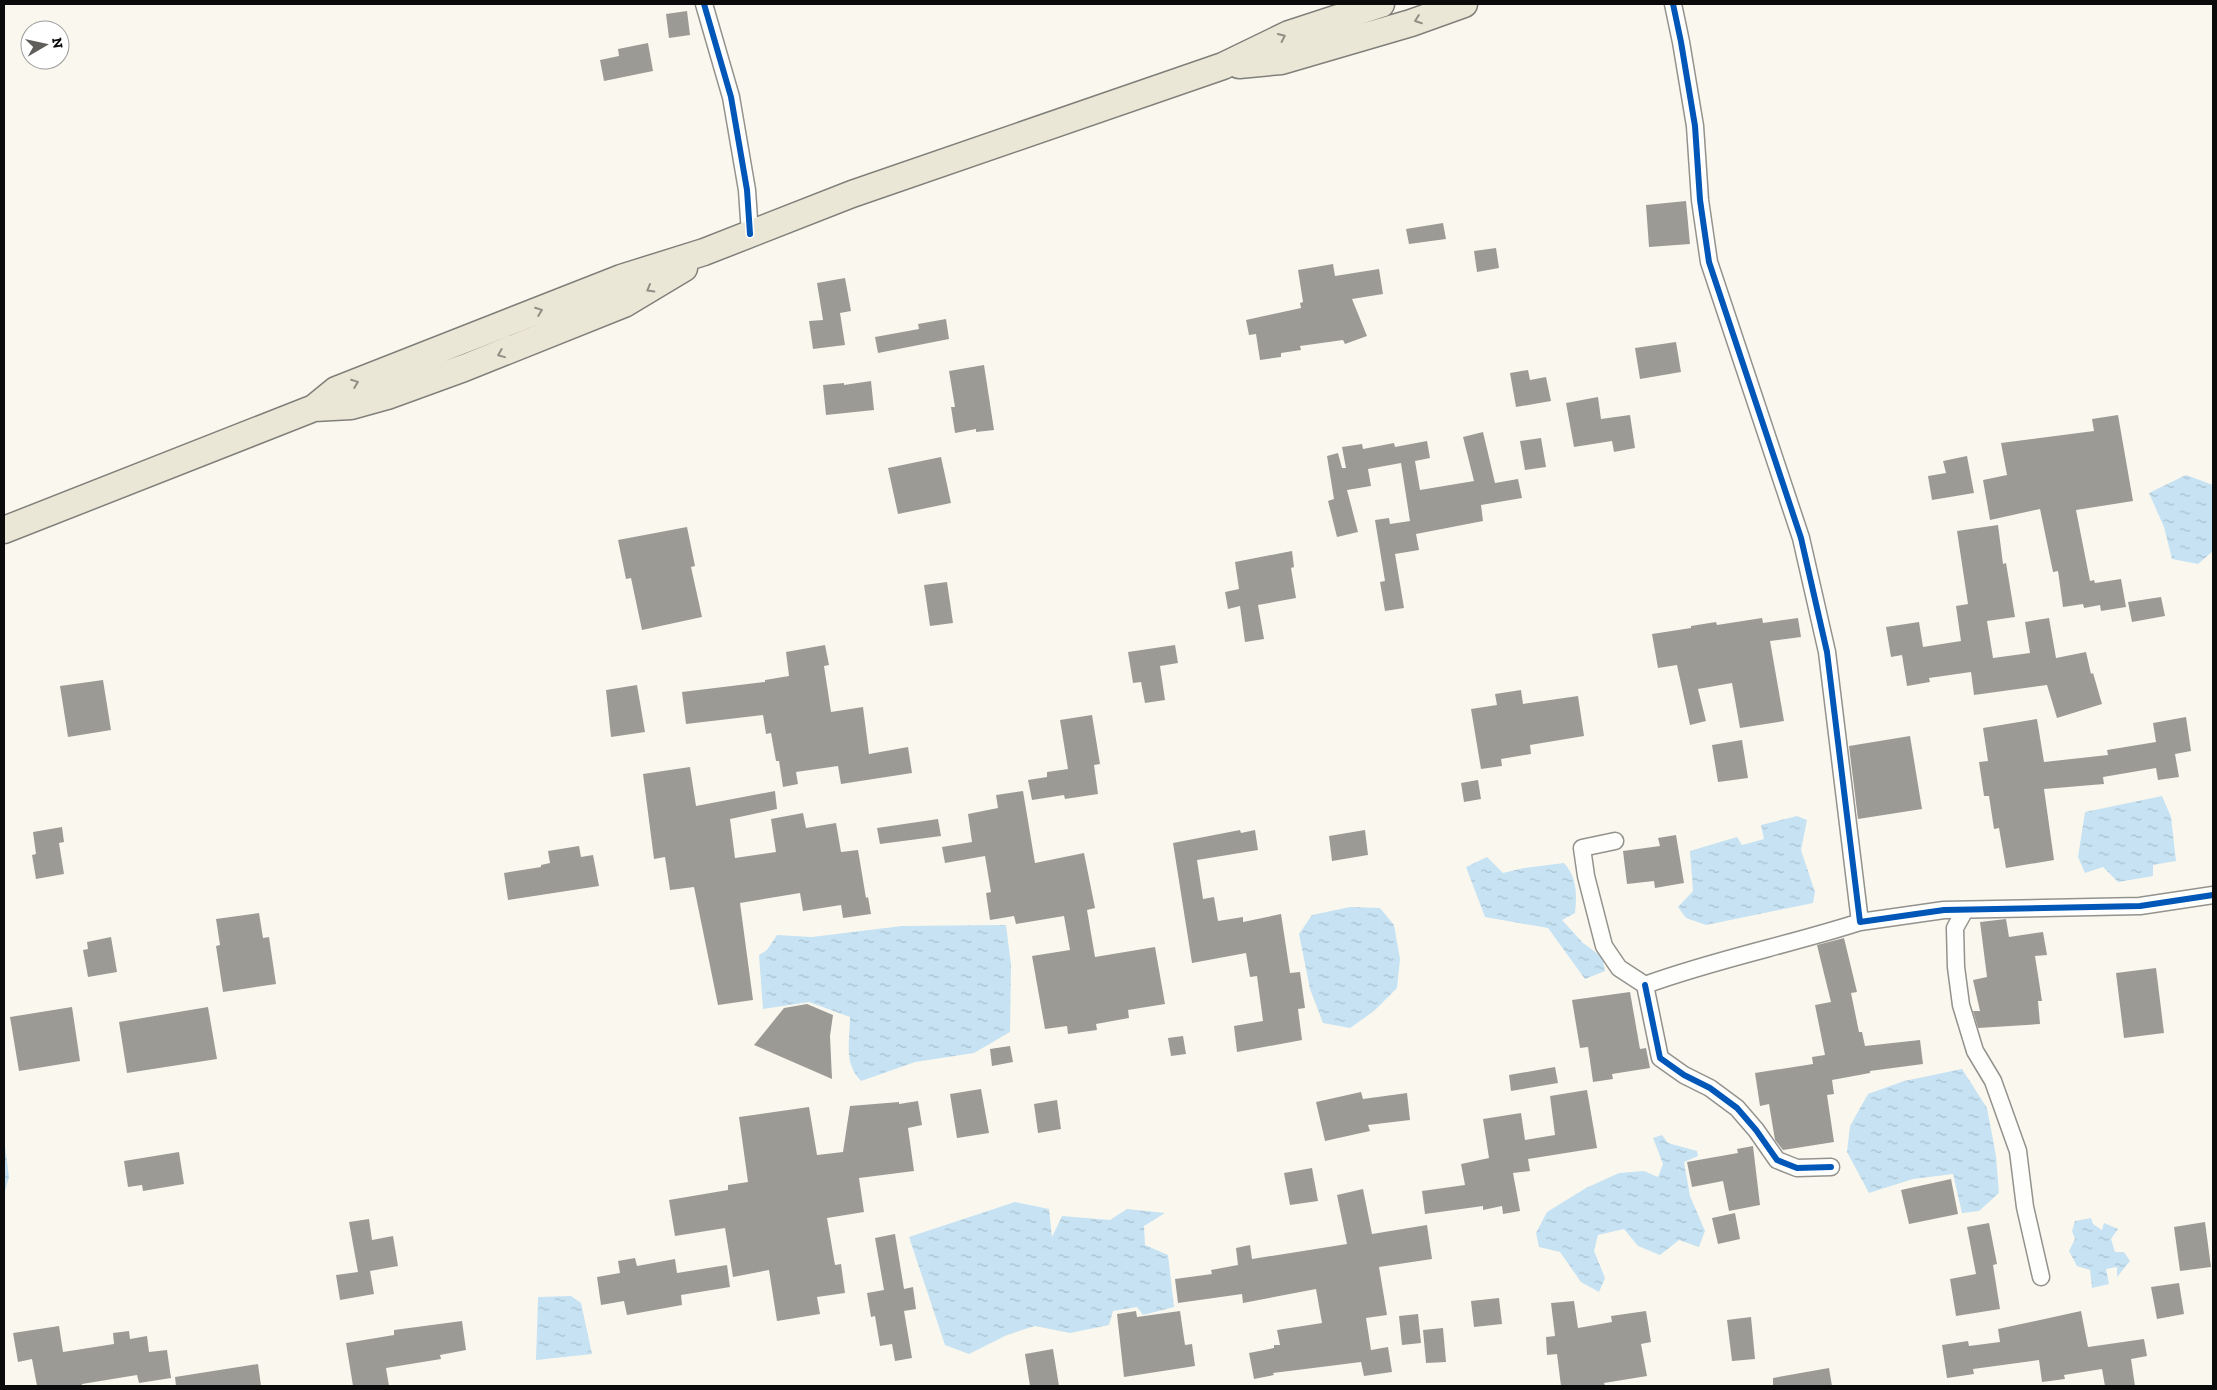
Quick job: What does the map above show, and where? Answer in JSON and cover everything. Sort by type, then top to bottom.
[{"type":"main road","points":[[4,530],[314,408],[351,406],[387,396],[464,368],[624,304],[671,277],[704,252],[852,194],[1223,66],[1289,34],[1381,4]]},
{"type":"main road","points":[[1223,66],[1281,61],[1410,23],[1464,4]]},
{"type":"street","points":[[704,4],[731,97],[747,190],[750,234]]},
{"type":"street","points":[[1673,4],[1695,126],[1700,200],[1709,262],[1800,538],[1827,652],[1860,922]]},
{"type":"street","points":[[1615,841],[1582,848],[1586,876],[1604,946],[1620,968],[1646,985],[1660,1058],[1684,1075],[1710,1088],[1737,1108],[1756,1130],[1777,1160],[1797,1168],[1831,1167]]},
{"type":"street","points":[[1646,985],[1740,954],[1824,934],[1860,922],[1944,910],[2140,906],[2213,895]]},
{"type":"street","points":[[1965,910],[1955,928],[1956,968],[1961,1005],[1975,1051],[1993,1081],[2018,1151],[2025,1207],[2041,1277]]},
{"type":"water","points":[[2186,475],[2213,485],[2213,551],[2198,564],[2172,559],[2164,527],[2149,493]]},
{"type":"water","points":[[2162,796],[2171,817],[2176,861],[2153,865],[2153,876],[2118,882],[2103,867],[2085,873],[2078,857],[2085,812]]},
{"type":"water","points":[[1797,816],[1807,820],[1801,850],[1815,892],[1813,903],[1706,925],[1686,918],[1678,907],[1693,891],[1690,851],[1737,837],[1742,845],[1764,839],[1761,825]]},
{"type":"water","points":[[1487,857],[1503,873],[1524,868],[1564,863],[1574,880],[1576,900],[1575,913],[1562,920],[1583,943],[1602,957],[1605,971],[1585,979],[1548,928],[1485,917],[1466,867]]},
{"type":"water","points":[[1350,907],[1380,908],[1394,925],[1400,959],[1397,988],[1374,1011],[1350,1028],[1323,1023],[1310,989],[1299,934],[1312,915]]},
{"type":"water","points":[[1006,925],[1011,965],[1010,1032],[974,1053],[915,1062],[861,1081],[855,1074],[850,1059],[850,1017],[809,1002],[763,1009],[759,955],[767,950],[777,935],[812,937],[902,926]]},
{"type":"water","points":[[1962,1069],[1987,1108],[1996,1156],[1999,1193],[1979,1211],[1962,1213],[1953,1174],[1913,1179],[1869,1193],[1847,1152],[1850,1126],[1868,1094],[1904,1081]]},
{"type":"water","points":[[1662,1135],[1668,1143],[1697,1151],[1698,1156],[1684,1162],[1690,1196],[1705,1231],[1699,1247],[1679,1240],[1660,1255],[1638,1246],[1624,1229],[1598,1235],[1594,1251],[1605,1278],[1599,1292],[1581,1282],[1560,1252],[1539,1247],[1536,1233],[1547,1212],[1586,1188],[1619,1173],[1644,1171],[1658,1177],[1663,1164],[1653,1138]]},
{"type":"water","points":[[4,1138],[9,1177],[4,1194]]},
{"type":"water","points":[[1015,1202],[1049,1209],[1052,1237],[1062,1216],[1110,1220],[1127,1209],[1165,1213],[1144,1226],[1145,1245],[1168,1255],[1174,1307],[1143,1315],[1137,1307],[1113,1311],[1109,1325],[1070,1333],[1035,1326],[1007,1335],[969,1354],[945,1345],[909,1237]]},
{"type":"water","points":[[2091,1218],[2093,1224],[2102,1230],[2104,1223],[2118,1229],[2111,1239],[2115,1252],[2124,1252],[2130,1261],[2117,1277],[2117,1267],[2106,1269],[2109,1284],[2092,1288],[2090,1270],[2077,1266],[2069,1251],[2075,1239],[2072,1231],[2075,1221]]},
{"type":"water","points":[[571,1296],[581,1303],[592,1354],[536,1360],[538,1297]]},
{"type":"building","points":[[687,11],[690,35],[669,38],[666,14]]},
{"type":"building","points":[[648,43],[653,71],[604,81],[600,60],[619,56],[618,49]]},
{"type":"building","points":[[1686,201],[1690,244],[1649,247],[1646,205]]},
{"type":"building","points":[[1443,223],[1446,239],[1409,244],[1406,229]]},
{"type":"building","points":[[1496,248],[1499,268],[1477,272],[1474,251]]},
{"type":"building","points":[[1333,264],[1335,276],[1379,269],[1383,294],[1352,299],[1367,336],[1345,344],[1343,340],[1300,346],[1301,350],[1281,353],[1281,357],[1260,360],[1256,334],[1249,335],[1246,320],[1301,308],[1300,303],[1303,302],[1298,270]]},
{"type":"building","points":[[845,278],[851,311],[840,313],[845,345],[813,349],[809,321],[823,320],[817,283]]},
{"type":"building","points":[[946,319],[949,339],[878,353],[875,337],[919,329],[918,324]]},
{"type":"building","points":[[1676,342],[1681,372],[1640,379],[1635,348]]},
{"type":"building","points":[[984,365],[994,430],[976,432],[976,429],[955,433],[951,407],[955,407],[949,371]]},
{"type":"building","points":[[1528,370],[1530,380],[1546,377],[1551,401],[1516,407],[1510,373]]},
{"type":"building","points":[[871,381],[874,410],[826,415],[823,385],[844,383],[844,385]]},
{"type":"building","points":[[1598,397],[1601,419],[1630,415],[1635,448],[1614,452],[1612,441],[1574,447],[1566,403]]},
{"type":"building","points":[[2118,415],[2133,501],[2076,510],[2090,581],[2094,580],[2095,583],[2121,579],[2126,607],[2101,611],[2100,605],[2084,608],[2083,604],[2063,607],[2058,571],[2053,572],[2040,509],[1990,520],[1983,480],[2007,475],[2001,443],[2094,431],[2092,419]]},
{"type":"building","points":[[1483,432],[1495,483],[1518,479],[1522,498],[1481,505],[1483,521],[1416,534],[1419,550],[1395,554],[1404,608],[1385,611],[1380,582],[1385,581],[1375,520],[1389,518],[1390,524],[1410,521],[1401,463],[1368,469],[1371,486],[1347,490],[1358,532],[1337,537],[1328,501],[1334,499],[1327,456],[1338,453],[1342,468],[1346,468],[1342,447],[1362,444],[1363,449],[1394,443],[1395,447],[1427,441],[1430,458],[1415,461],[1420,490],[1474,481],[1463,437]]},
{"type":"building","points":[[1541,438],[1546,467],[1525,470],[1520,441]]},
{"type":"building","points":[[1967,456],[1974,493],[1932,500],[1928,476],[1946,473],[1943,461]]},
{"type":"building","points":[[941,457],[951,503],[898,514],[888,468]]},
{"type":"building","points":[[1998,525],[2003,564],[2006,563],[2015,617],[1987,621],[1993,658],[2030,653],[2025,622],[2049,618],[2056,658],[2086,652],[2091,674],[2093,673],[2102,704],[2057,718],[2047,685],[1974,695],[1971,672],[1929,678],[1930,682],[1907,686],[1902,655],[1891,657],[1886,627],[1919,622],[1923,647],[1961,641],[1956,606],[1968,604],[1957,531]]},
{"type":"building","points":[[687,527],[695,566],[691,567],[702,617],[642,630],[631,578],[626,579],[618,540]]},
{"type":"building","points":[[1292,551],[1294,567],[1291,568],[1296,598],[1258,605],[1264,639],[1245,642],[1240,606],[1228,609],[1225,592],[1239,589],[1235,562]]},
{"type":"building","points":[[947,582],[953,623],[930,626],[924,585]]},
{"type":"building","points":[[2161,597],[2165,616],[2132,622],[2128,602]]},
{"type":"building","points":[[1762,618],[1763,623],[1798,618],[1801,637],[1770,641],[1784,721],[1740,728],[1732,683],[1698,689],[1706,721],[1690,725],[1677,665],[1658,668],[1652,634],[1716,622],[1717,625]]},
{"type":"building","points":[[825,645],[829,665],[824,666],[831,712],[863,707],[869,754],[908,747],[912,773],[841,784],[838,766],[796,772],[798,784],[783,787],[779,761],[776,761],[771,733],[766,734],[763,715],[686,724],[682,692],[765,682],[765,680],[789,676],[786,652]]},
{"type":"building","points":[[1175,645],[1178,663],[1160,666],[1165,700],[1145,703],[1141,682],[1133,683],[1128,652]]},
{"type":"building","points":[[103,680],[111,730],[68,737],[60,686]]},
{"type":"building","points":[[637,685],[645,732],[611,737],[606,690]]},
{"type":"building","points":[[1521,690],[1523,704],[1578,696],[1584,736],[1530,745],[1531,754],[1501,759],[1502,766],[1481,769],[1471,709],[1497,705],[1495,694]]},
{"type":"building","points":[[1092,715],[1100,764],[1094,765],[1098,794],[1065,799],[1064,795],[1032,800],[1028,780],[1047,777],[1047,772],[1068,769],[1060,720]]},
{"type":"building","points":[[2186,717],[2191,751],[2175,754],[2179,777],[2158,780],[2156,768],[2103,777],[2104,784],[2044,789],[2054,860],[2006,868],[1999,828],[1994,829],[1989,796],[1984,796],[1979,762],[1988,761],[1983,728],[2037,719],[2044,762],[2108,755],[2107,750],[2156,742],[2153,723]]},
{"type":"building","points":[[1910,736],[1922,809],[1858,819],[1849,746]]},
{"type":"building","points":[[1742,740],[1748,778],[1718,782],[1712,745]]},
{"type":"building","points":[[690,767],[696,806],[775,791],[777,809],[730,819],[735,858],[776,852],[771,819],[803,813],[806,828],[836,823],[841,852],[858,850],[866,898],[868,897],[871,914],[843,918],[841,905],[803,911],[800,893],[740,903],[753,1000],[718,1005],[694,887],[670,890],[665,857],[654,859],[643,774]]},
{"type":"building","points":[[1478,780],[1481,799],[1464,802],[1461,783]]},
{"type":"building","points":[[1023,791],[1035,863],[1084,853],[1095,908],[1087,910],[1095,957],[1155,947],[1165,1004],[1128,1010],[1129,1018],[1096,1024],[1097,1030],[1068,1034],[1067,1026],[1045,1029],[1032,956],[1070,950],[1064,916],[1016,924],[1014,916],[990,920],[986,893],[991,892],[985,856],[945,863],[942,847],[972,842],[968,814],[998,808],[996,795]]},
{"type":"building","points":[[938,819],[941,836],[880,844],[877,828]]},
{"type":"building","points":[[62,827],[64,842],[59,843],[64,874],[36,879],[32,855],[36,854],[33,832]]},
{"type":"building","points":[[1240,830],[1241,833],[1255,830],[1258,850],[1197,860],[1203,899],[1214,897],[1218,921],[1243,917],[1243,922],[1281,914],[1290,973],[1300,972],[1305,1008],[1298,1009],[1302,1040],[1237,1052],[1234,1026],[1263,1021],[1257,976],[1250,977],[1246,953],[1192,963],[1173,843]]},
{"type":"building","points":[[1365,830],[1368,855],[1332,861],[1329,836]]},
{"type":"building","points":[[1676,835],[1684,883],[1655,888],[1654,881],[1627,884],[1623,851],[1660,846],[1658,838]]},
{"type":"building","points":[[579,846],[581,857],[593,855],[599,886],[508,900],[504,873],[541,867],[541,865],[550,863],[548,851]]},
{"type":"building","points":[[259,913],[263,938],[269,937],[276,984],[223,992],[216,946],[220,945],[216,919]]},
{"type":"building","points":[[2006,919],[2009,937],[2043,932],[2047,955],[2035,956],[2042,1001],[2038,1001],[2040,1024],[1978,1028],[1973,1011],[1980,1011],[1973,980],[1987,977],[1980,922]]},
{"type":"building","points":[[111,937],[117,972],[88,977],[83,950],[88,949],[87,942]]},
{"type":"building","points":[[1844,938],[1857,992],[1851,993],[1859,1032],[1862,1032],[1865,1046],[1920,1040],[1923,1064],[1870,1071],[1870,1073],[1832,1080],[1834,1094],[1827,1095],[1834,1142],[1783,1150],[1775,1140],[1769,1104],[1760,1106],[1755,1073],[1813,1064],[1812,1057],[1825,1055],[1815,1005],[1831,1002],[1817,945]]},
{"type":"building","points":[[2156,968],[2164,1033],[2124,1038],[2116,973]]},
{"type":"building","points":[[1630,992],[1640,1049],[1646,1048],[1650,1068],[1612,1074],[1613,1079],[1593,1082],[1588,1047],[1580,1048],[1572,1000]]},
{"type":"building","points":[[807,1004],[833,1015],[830,1036],[832,1079],[754,1045],[784,1008]]},
{"type":"building","points":[[72,1007],[80,1061],[19,1071],[10,1017]]},
{"type":"building","points":[[208,1007],[217,1059],[127,1073],[119,1022]]},
{"type":"building","points":[[1183,1036],[1186,1054],[1171,1056],[1168,1038]]},
{"type":"building","points":[[1010,1046],[1013,1062],[992,1066],[990,1049]]},
{"type":"building","points":[[1555,1067],[1558,1083],[1511,1091],[1509,1075]]},
{"type":"building","points":[[981,1089],[989,1133],[957,1138],[950,1094]]},
{"type":"building","points":[[1587,1090],[1597,1148],[1528,1159],[1530,1171],[1513,1173],[1520,1211],[1503,1214],[1502,1206],[1483,1210],[1483,1206],[1425,1214],[1422,1191],[1465,1185],[1461,1164],[1489,1158],[1483,1119],[1521,1113],[1525,1140],[1555,1135],[1550,1096]]},
{"type":"building","points":[[1361,1092],[1363,1099],[1407,1093],[1410,1120],[1368,1125],[1370,1131],[1325,1141],[1316,1102]]},
{"type":"building","points":[[1057,1100],[1061,1129],[1038,1133],[1034,1104]]},
{"type":"building","points":[[918,1101],[922,1125],[908,1128],[914,1171],[859,1178],[864,1212],[827,1218],[835,1265],[841,1264],[845,1293],[817,1297],[820,1314],[777,1321],[769,1270],[733,1277],[725,1228],[675,1236],[669,1200],[728,1190],[728,1185],[748,1182],[739,1117],[809,1107],[817,1155],[843,1152],[850,1106],[899,1102],[899,1104]]},
{"type":"building","points":[[1753,1146],[1760,1205],[1729,1211],[1723,1181],[1692,1187],[1687,1162],[1738,1153],[1737,1149]]},
{"type":"building","points":[[179,1152],[184,1184],[143,1191],[142,1185],[128,1187],[124,1161]]},
{"type":"building","points":[[1312,1168],[1318,1201],[1290,1205],[1284,1173]]},
{"type":"building","points":[[1951,1179],[1958,1214],[1909,1224],[1901,1190]]},
{"type":"building","points":[[1363,1189],[1372,1234],[1427,1225],[1432,1259],[1379,1267],[1387,1315],[1366,1318],[1371,1350],[1388,1347],[1392,1372],[1364,1376],[1361,1362],[1273,1373],[1274,1375],[1254,1379],[1249,1353],[1280,1345],[1277,1330],[1322,1323],[1316,1289],[1243,1303],[1242,1294],[1178,1303],[1175,1279],[1212,1274],[1211,1270],[1238,1265],[1236,1248],[1250,1245],[1252,1259],[1347,1244],[1337,1195]]},
{"type":"building","points":[[1735,1213],[1740,1239],[1718,1244],[1712,1218]]},
{"type":"building","points":[[369,1219],[372,1240],[393,1236],[398,1266],[370,1271],[374,1294],[340,1300],[336,1275],[358,1272],[349,1222]]},
{"type":"building","points":[[2205,1222],[2211,1267],[2180,1271],[2174,1227]]},
{"type":"building","points":[[1989,1223],[1997,1264],[1993,1265],[2000,1309],[1956,1316],[1950,1279],[1976,1274],[1967,1227]]},
{"type":"building","points":[[895,1234],[904,1289],[913,1287],[916,1309],[904,1311],[912,1358],[895,1361],[892,1344],[880,1346],[875,1316],[871,1317],[867,1293],[884,1290],[875,1238]]},
{"type":"building","points":[[635,1258],[637,1266],[675,1259],[677,1273],[727,1265],[730,1287],[681,1295],[682,1305],[627,1315],[624,1301],[601,1305],[597,1277],[620,1273],[618,1261]]},
{"type":"building","points":[[2179,1283],[2184,1314],[2157,1319],[2151,1287]]},
{"type":"building","points":[[1499,1298],[1502,1324],[1474,1327],[1471,1301]]},
{"type":"building","points":[[1574,1301],[1578,1328],[1612,1322],[1611,1316],[1646,1311],[1651,1342],[1641,1344],[1647,1376],[1604,1383],[1605,1386],[1561,1386],[1557,1354],[1547,1355],[1546,1337],[1555,1336],[1551,1303]]},
{"type":"building","points":[[1136,1311],[1137,1317],[1180,1311],[1185,1345],[1192,1344],[1195,1366],[1124,1377],[1117,1314]]},
{"type":"building","points":[[2081,1311],[2088,1347],[2144,1339],[2147,1356],[2131,1359],[2135,1386],[2105,1386],[2102,1369],[2064,1375],[2065,1379],[2042,1382],[2039,1360],[1973,1369],[1974,1374],[1947,1378],[1942,1345],[1968,1341],[1969,1346],[2000,1342],[1998,1329]]},
{"type":"building","points":[[1418,1314],[1421,1343],[1402,1345],[1399,1316]]},
{"type":"building","points":[[1751,1317],[1755,1359],[1732,1361],[1727,1320]]},
{"type":"building","points":[[462,1321],[466,1350],[440,1355],[441,1359],[386,1368],[389,1386],[353,1386],[346,1343],[394,1335],[394,1330]]},
{"type":"building","points":[[59,1326],[63,1352],[114,1344],[113,1333],[129,1331],[130,1339],[147,1336],[149,1352],[167,1350],[171,1378],[139,1383],[137,1375],[82,1384],[82,1386],[37,1386],[32,1359],[18,1362],[13,1333]]},
{"type":"building","points":[[1443,1328],[1446,1362],[1426,1363],[1423,1330]]},
{"type":"building","points":[[1053,1349],[1059,1386],[1030,1386],[1025,1354]]},
{"type":"building","points":[[258,1364],[261,1386],[176,1386],[175,1377]]},
{"type":"building","points":[[1829,1368],[1832,1386],[1773,1386],[1773,1378]]},
{"type":"cycle path","points":[[704,4],[731,97],[747,190],[750,234]]},
{"type":"cycle path","points":[[1673,4],[1695,126],[1700,200],[1709,262],[1801,538],[1827,652],[1860,922],[1944,910],[2140,906],[2213,895]]},
{"type":"cycle path","points":[[1645,985],[1660,1058],[1684,1075],[1710,1088],[1737,1108],[1756,1130],[1777,1160],[1797,1168],[1831,1167]]}]
